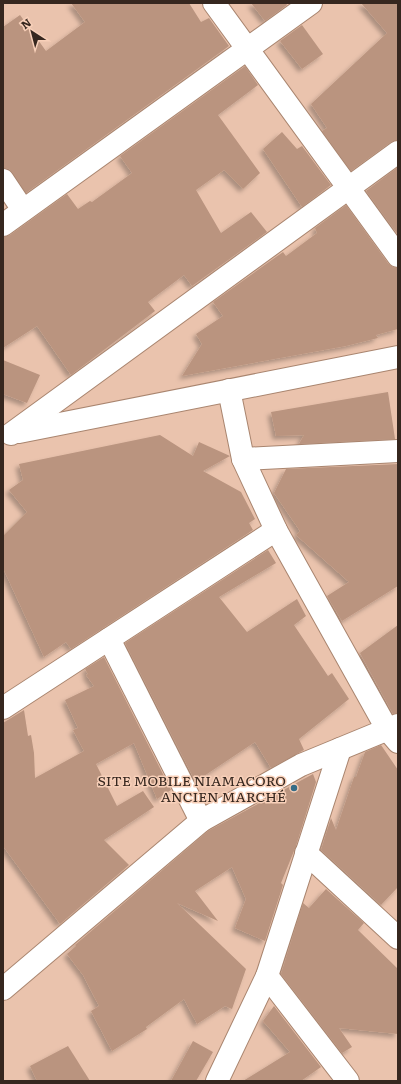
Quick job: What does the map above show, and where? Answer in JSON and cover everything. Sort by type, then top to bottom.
[{"type":"street","points":[[214,3],[398,256]]},
{"type":"street","points":[[3,225],[311,3]]},
{"type":"street","points":[[6,433],[398,152]]},
{"type":"street","points":[[3,180],[23,210]]},
{"type":"street","points":[[6,433],[398,357]]},
{"type":"street","points":[[3,989],[201,821],[300,765],[340,749],[394,732],[276,530],[243,459],[229,390]]},
{"type":"street","points":[[243,459],[398,451]]},
{"type":"street","points":[[3,708],[276,530]]},
{"type":"street","points":[[109,639],[201,821]]},
{"type":"street","points":[[217,1081],[267,976],[340,749]]},
{"type":"street","points":[[306,853],[398,938]]},
{"type":"street","points":[[267,976],[348,1081]]},
{"type":"building","points":[[71,3],[189,3],[201,22],[209,18],[229,46],[26,193],[13,173],[9,169],[3,168],[3,27],[20,15],[46,51],[85,22]]},
{"type":"building","points":[[251,3],[286,3],[287,5],[265,21]]},
{"type":"building","points":[[361,3],[398,3],[398,140],[391,142],[351,171],[322,131],[327,128],[311,104],[387,33]]},
{"type":"building","points":[[302,25],[323,54],[302,69],[280,41]]},
{"type":"building","points":[[245,66],[258,85],[218,115],[260,173],[243,189],[224,170],[196,190],[221,233],[251,212],[267,232],[192,286],[184,275],[148,302],[155,311],[71,375],[37,326],[3,348],[3,237],[10,235],[67,194],[78,209],[90,201],[92,202],[132,173],[120,156]]},
{"type":"building","points":[[282,132],[297,149],[302,146],[331,185],[302,207],[263,149]]},
{"type":"building","points":[[398,167],[398,235],[366,191]]},
{"type":"building","points":[[346,205],[388,263],[393,267],[398,268],[398,329],[376,335],[378,338],[346,346],[182,376],[202,344],[196,334],[223,316],[213,302],[283,252],[286,256],[317,233],[315,228]]},
{"type":"building","points":[[3,360],[40,375],[27,403],[3,394]]},
{"type":"building","points":[[388,392],[395,439],[299,444],[304,435],[276,436],[271,412]]},
{"type":"building","points":[[160,435],[193,456],[199,442],[230,456],[203,471],[241,492],[255,519],[249,523],[253,530],[71,649],[66,642],[44,657],[3,568],[3,536],[27,512],[9,490],[23,480],[19,464]]},
{"type":"building","points":[[398,464],[398,586],[342,621],[327,596],[349,582],[296,535],[300,531],[274,493],[286,469]]},
{"type":"building","points":[[268,550],[276,563],[219,597],[247,632],[297,599],[306,616],[294,625],[328,676],[332,673],[349,699],[299,739],[304,750],[271,768],[255,742],[198,780],[195,775],[193,777],[125,643]]},
{"type":"building","points":[[398,625],[398,713],[393,714],[360,653]]},
{"type":"building","points":[[104,657],[171,790],[157,799],[134,743],[96,764],[117,806],[143,791],[154,807],[104,840],[129,865],[60,924],[3,846],[3,723],[24,710],[28,736],[31,735],[34,753],[35,778],[84,751],[73,730],[78,728],[65,700],[94,686],[86,675],[88,674],[85,669]]},
{"type":"building","points":[[381,745],[398,770],[398,887],[381,905],[321,850],[331,818],[336,830],[354,777],[356,777],[365,752]]},
{"type":"building","points":[[313,774],[316,782],[296,846],[281,883],[283,885],[265,941],[235,928],[246,899],[232,867],[195,891],[218,921],[177,903],[246,969],[232,1009],[225,1006],[197,1024],[184,999],[146,1027],[147,1029],[112,1051],[91,1011],[99,1006],[83,975],[67,954],[76,946],[75,945],[208,831]]},
{"type":"building","points":[[326,889],[364,923],[358,930],[398,969],[398,1034],[339,1028],[352,1047],[342,1053],[281,974],[303,903],[309,908]]},
{"type":"building","points":[[274,1006],[321,1067],[301,1081],[243,1081],[290,1052],[263,1021]]},
{"type":"building","points":[[193,1041],[213,1052],[196,1081],[171,1081]]},
{"type":"building","points":[[68,1046],[90,1081],[37,1081],[30,1066]]},
{"type":"place","name":"SITE MOBILE NIAMACORO ANCIEN MARCHÉ","points":[[294,788]]}]
